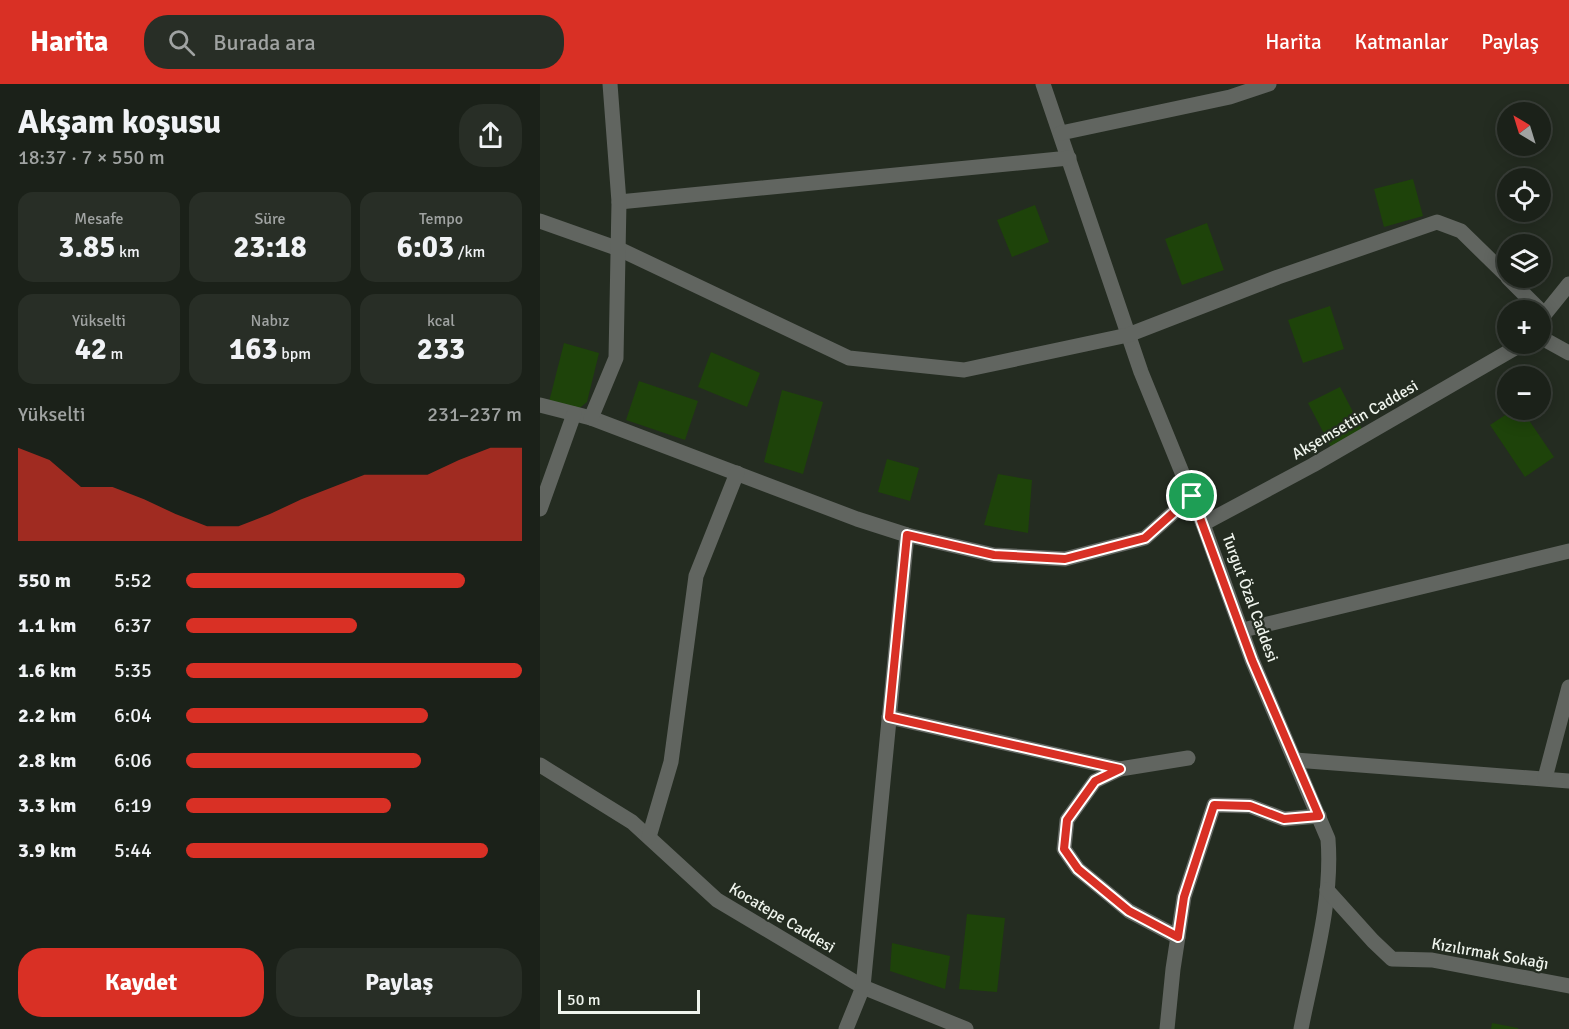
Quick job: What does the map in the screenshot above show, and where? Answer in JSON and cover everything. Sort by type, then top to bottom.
[{"type":"street","points":[[591,418],[616,358],[619,202],[610,84]]},
{"type":"street","name":"Turgut Özal Caddesi","points":[[1043,84],[1141,372],[1203,524],[1252,660],[1328,838],[1330,866],[1323,919],[1301,1029]]},
{"type":"street","points":[[1060,133],[1230,97],[1269,84]]},
{"type":"street","points":[[619,202],[1069,158]]},
{"type":"street","points":[[540,221],[619,249],[849,358],[964,370],[1128,335],[1278,277],[1437,222],[1461,231],[1497,266]]},
{"type":"street","points":[[1551,304],[1569,284]]},
{"type":"street","points":[[1518,288],[1528,300]]},
{"type":"street","points":[[1551,343],[1569,353]]},
{"type":"street","name":"Akşemsettin Caddesi","points":[[1203,524],[1314,465],[1505,354]]},
{"type":"street","points":[[540,405],[591,418],[857,519],[907,535],[994,555],[1065,559],[1145,538],[1192,496]]},
{"type":"street","points":[[540,509],[574,414]]},
{"type":"street","points":[[649,837],[671,762],[696,576],[737,473]]},
{"type":"street","points":[[846,1029],[863,987],[907,535]]},
{"type":"street","points":[[1243,630],[1569,550]]},
{"type":"street","points":[[1545,778],[1569,687]]},
{"type":"street","points":[[889,717],[1120,769]]},
{"type":"street","points":[[1178,937],[1129,911],[1078,869],[1064,849],[1067,820],[1095,781],[1120,769],[1188,758]]},
{"type":"street","points":[[1295,760],[1569,781]]},
{"type":"street","name":"Kocatepe Caddesi","points":[[540,765],[632,822],[717,900],[863,987],[966,1029]]},
{"type":"street","points":[[1167,1029],[1184,897],[1214,805],[1250,806],[1284,819],[1319,816]]},
{"type":"street","name":"Kızılırmak Sokağı","points":[[1327,890],[1392,959],[1432,960],[1569,986]]},
{"type":"building","points":[[1413,179],[1423,216],[1384,227],[1374,189]]},
{"type":"building","points":[[1035,205],[1049,242],[1012,257],[997,220]]},
{"type":"building","points":[[1207,223],[1224,270],[1182,285],[1165,239]]},
{"type":"building","points":[[1330,306],[1344,349],[1303,363],[1288,320]]},
{"type":"building","points":[[564,343],[599,353],[587,402],[576,411],[549,402]]},
{"type":"building","points":[[711,352],[760,373],[747,407],[698,387]]},
{"type":"building","points":[[639,381],[698,401],[685,440],[626,420]]},
{"type":"building","points":[[1340,387],[1363,431],[1331,447],[1308,403]]},
{"type":"building","points":[[782,390],[823,402],[803,474],[764,462]]},
{"type":"building","points":[[1498,420],[1529,420],[1554,457],[1525,477],[1490,425]]},
{"type":"building","points":[[887,459],[919,468],[910,501],[878,492]]},
{"type":"building","points":[[998,474],[1032,480],[1028,533],[984,525]]},
{"type":"building","points":[[967,914],[1005,918],[997,992],[959,989]]},
{"type":"building","points":[[892,943],[950,956],[945,989],[890,971]]},
{"type":"building","points":[[1492,1023],[1518,1028],[1518,1029],[1491,1029]]},
{"type":"route","points":[[1192,496],[1243,630],[1252,660],[1319,816],[1284,819],[1250,806],[1214,805],[1184,897],[1178,937],[1129,911],[1078,869],[1064,849],[1067,820],[1095,781],[1120,769],[889,717],[907,535],[994,555],[1065,559],[1145,538],[1192,496]]}]
